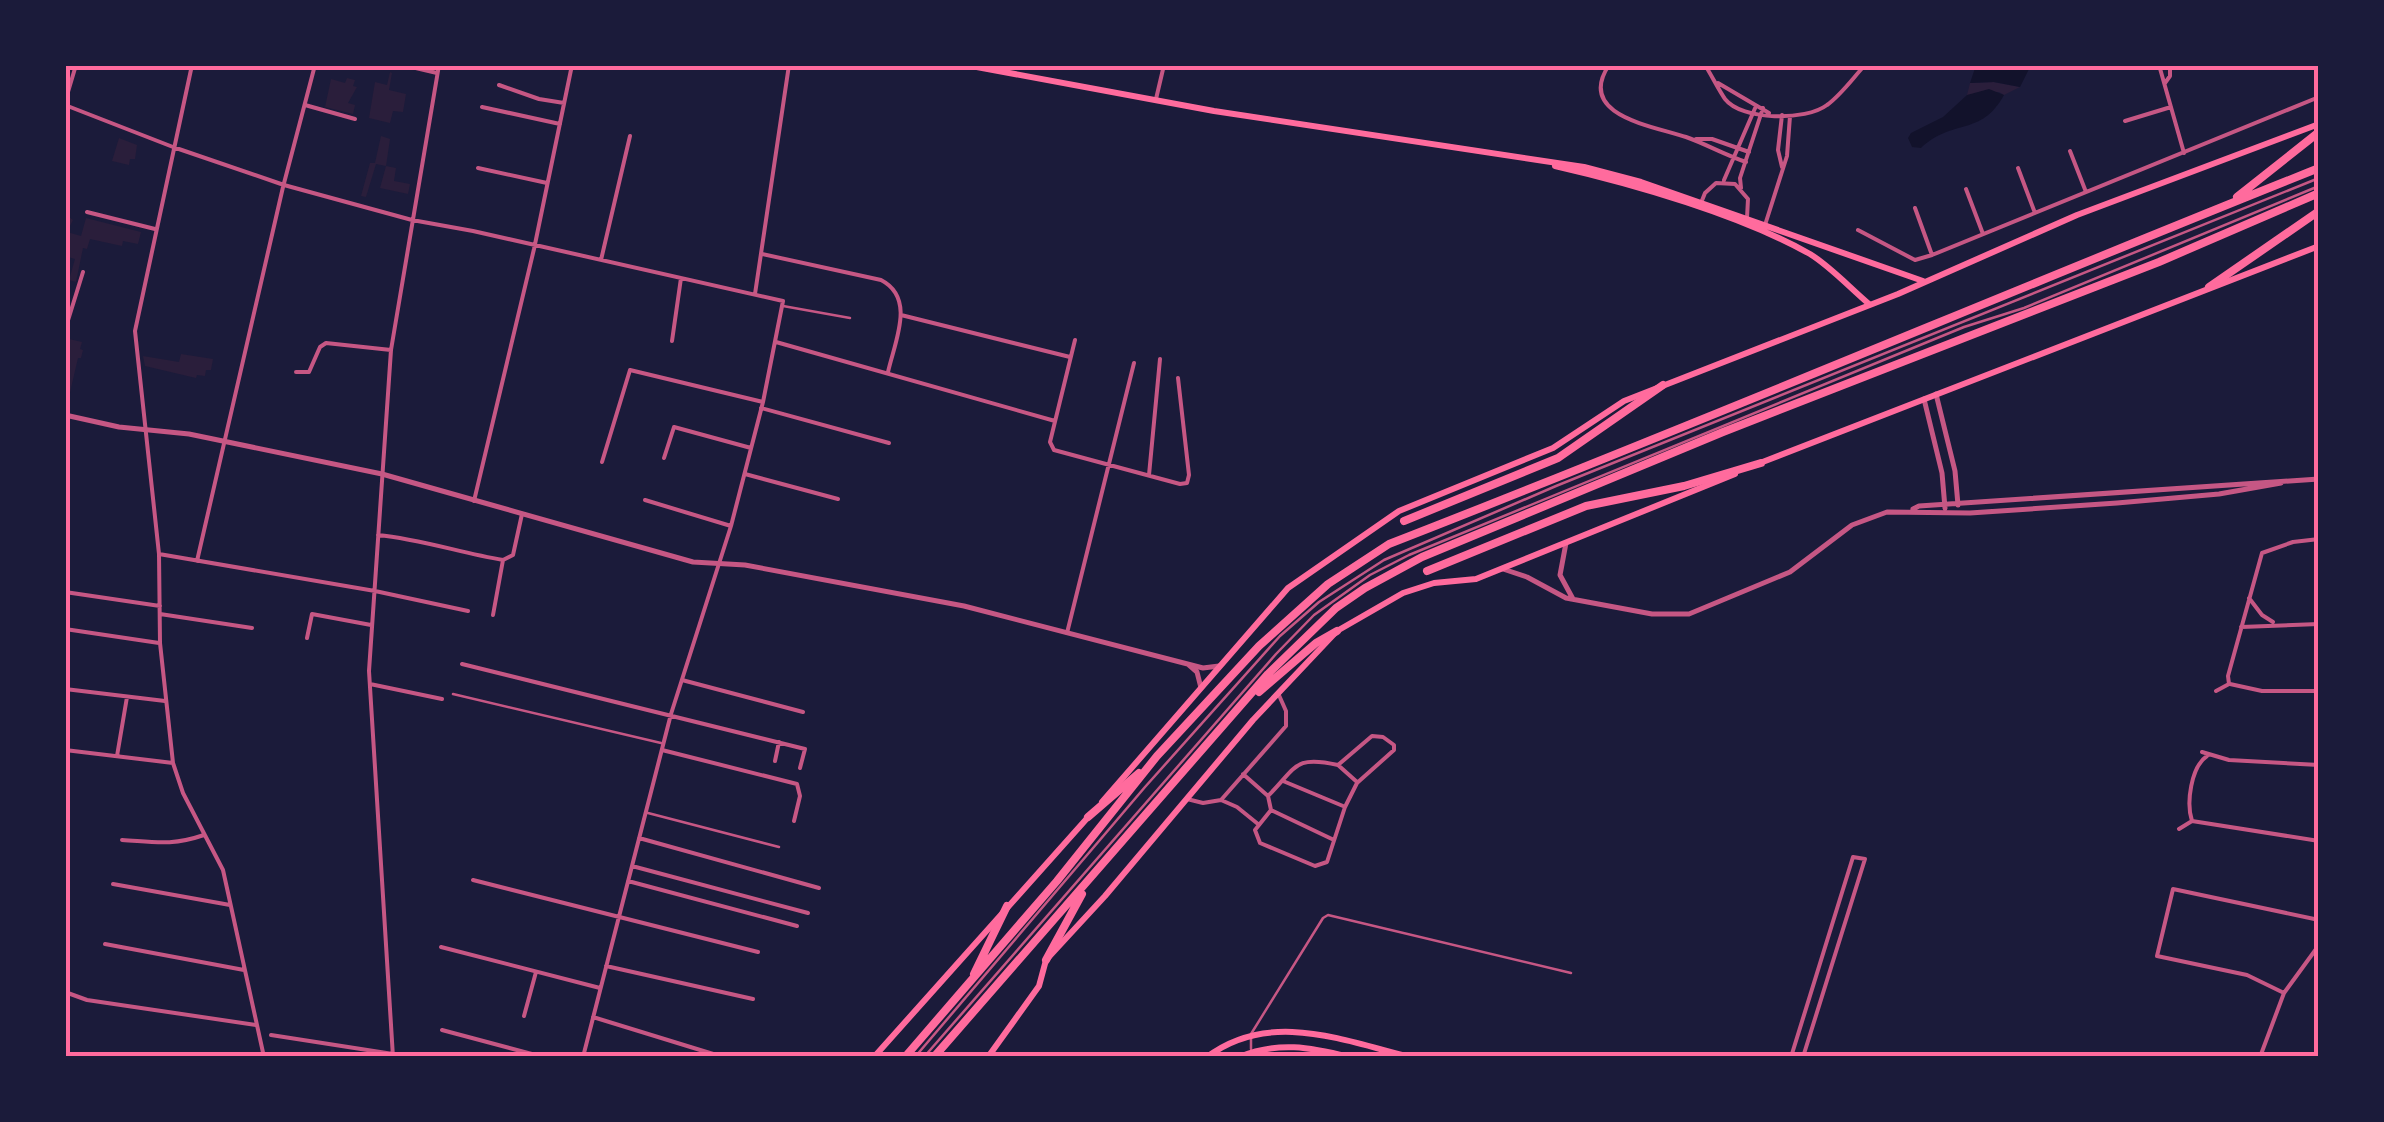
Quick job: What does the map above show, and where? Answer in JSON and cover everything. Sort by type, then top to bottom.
[{"type":"highway","points":[[2228,204],[2319,128]]},
{"type":"highway","points":[[905,1057],[1157,756],[1259,646],[1362,560],[1389,544],[2319,168]]},
{"type":"highway","points":[[934,1057],[1288,652],[1336,608],[1365,588],[1422,557],[1723,432],[2159,262],[2319,189]]},
{"type":"highway","points":[[2209,287],[2319,212]]},
{"type":"highway","points":[[1404,521],[1558,458],[1662,385]]},
{"type":"highway","points":[[1427,571],[1586,506],[1684,486],[1761,462]]},
{"type":"highway","points":[[1240,708],[1337,630]]},
{"type":"highway","points":[[1088,818],[1157,756]]},
{"type":"highway","points":[[1046,960],[1088,882]]},
{"type":"highway","points":[[969,984],[1007,906]]},
{"type":"main road","points":[[966,65],[1214,111],[1565,164],[1641,182],[1924,281]]},
{"type":"main road","points":[[874,1057],[1288,588],[1398,511],[1552,448],[1624,401],[1662,385],[1869,305],[2077,216],[2319,128]]},
{"type":"main road","points":[[1545,162],[1643,190],[1767,233],[1814,256],[1869,305]]},
{"type":"main road","points":[[988,1057],[1039,986],[1046,960],[1278,692],[1337,630],[1403,593],[1434,584],[1476,579],[1503,569],[1761,462],[2319,246]]},
{"type":"main road","points":[[1208,1057],[1229,1042],[1251,1034],[1282,1031],[1314,1034],[1410,1057]]},
{"type":"main road","points":[[1239,1057],[1296,1046],[1349,1057]]},
{"type":"street","points":[[76,65],[65,104],[173,148],[284,185],[412,220],[535,244],[850,318]]},
{"type":"street","points":[[192,65],[135,331],[147,428],[158,554],[160,643],[173,763],[183,793],[223,870],[264,1057]]},
{"type":"street","points":[[198,561],[315,65]]},
{"type":"street","points":[[402,65],[437,73]]},
{"type":"street","points":[[272,1034],[393,1056],[370,684],[372,625],[391,350],[439,65]]},
{"type":"street","points":[[474,501],[535,244],[572,65]]},
{"type":"street","points":[[756,294],[789,65]]},
{"type":"street","points":[[1156,99],[1164,65]]},
{"type":"street","points":[[1609,65],[1600,88],[1609,108],[1628,120],[1691,139],[1746,162]]},
{"type":"street","points":[[1705,65],[1726,101],[1760,116],[1790,116],[1827,106],[1865,65]]},
{"type":"street","points":[[2158,65],[2184,153]]},
{"type":"street","points":[[2165,82],[2170,76],[2170,65]]},
{"type":"street","points":[[1718,84],[1769,113]]},
{"type":"street","points":[[499,85],[539,99],[564,102]]},
{"type":"street","points":[[1858,230],[1915,260],[2319,97]]},
{"type":"street","points":[[305,105],[355,119]]},
{"type":"street","points":[[1722,182],[1756,106]]},
{"type":"street","points":[[482,107],[560,124]]},
{"type":"street","points":[[2126,122],[2171,107]]},
{"type":"street","points":[[1748,218],[1748,199],[1740,178],[1763,108]]},
{"type":"street","points":[[1782,115],[1778,150],[1782,167]]},
{"type":"street","points":[[1765,225],[1789,140],[1790,116]]},
{"type":"street","points":[[601,260],[630,136]]},
{"type":"street","points":[[1691,139],[1712,139],[1749,152]]},
{"type":"street","points":[[2070,151],[2086,192]]},
{"type":"street","points":[[478,168],[548,183]]},
{"type":"street","points":[[2018,168],[2035,213]]},
{"type":"street","points":[[915,1057],[1145,787],[1280,636],[1320,602],[1384,560],[1574,478],[2319,178]]},
{"type":"street","points":[[1701,203],[1710,187],[1722,182],[1741,188]]},
{"type":"street","points":[[1966,189],[1983,234]]},
{"type":"street","points":[[924,1057],[1276,654],[1314,615],[1370,574],[1964,327],[2024,308],[2319,189]]},
{"type":"street","points":[[1916,208],[1932,255]]},
{"type":"street","points":[[87,212],[156,229]]},
{"type":"street","points":[[762,254],[880,280],[899,293],[901,315],[888,373]]},
{"type":"street","points":[[65,330],[83,272]]},
{"type":"street","points":[[672,341],[681,278]]},
{"type":"street","points":[[65,296],[75,298]]},
{"type":"street","points":[[583,1057],[671,714],[745,474],[782,303]]},
{"type":"street","points":[[901,315],[1070,358]]},
{"type":"street","points":[[1075,340],[1050,442],[1054,450],[1187,483],[1190,475],[1178,378]]},
{"type":"street","points":[[775,342],[1055,420]]},
{"type":"street","points":[[296,372],[309,372],[320,347],[326,343],[391,350]]},
{"type":"street","points":[[1149,475],[1160,360]]},
{"type":"street","points":[[1067,634],[1134,363]]},
{"type":"street","points":[[602,462],[630,370],[889,444]]},
{"type":"street","points":[[1936,394],[1954,471],[1958,509]]},
{"type":"street","points":[[1924,399],[1942,473],[1946,510]]},
{"type":"street","points":[[65,415],[382,474],[693,562],[746,565],[964,606],[1203,668],[1219,666]]},
{"type":"street","points":[[664,458],[672,429],[678,427],[751,448]]},
{"type":"street","points":[[1942,473],[1954,471]]},
{"type":"street","points":[[745,474],[838,499]]},
{"type":"street","points":[[1958,509],[2117,502],[2319,479]]},
{"type":"street","points":[[1503,569],[1528,576],[1557,595],[1573,599],[1652,614],[1689,614],[1790,572],[1833,538],[1864,519],[1887,512],[2218,490]]},
{"type":"street","points":[[2117,502],[2118,494]]},
{"type":"street","points":[[645,500],[731,526]]},
{"type":"street","points":[[378,535],[503,560],[513,555],[522,514]]},
{"type":"street","points":[[2229,684],[2262,553],[2293,542],[2319,539]]},
{"type":"street","points":[[1566,543],[1560,575],[1573,599]]},
{"type":"street","points":[[158,554],[468,610]]},
{"type":"street","points":[[493,615],[503,560]]},
{"type":"street","points":[[65,592],[160,606]]},
{"type":"street","points":[[2249,598],[2275,624]]},
{"type":"street","points":[[160,614],[252,628]]},
{"type":"street","points":[[306,638],[310,616],[316,614],[372,625]]},
{"type":"street","points":[[2242,627],[2319,624]]},
{"type":"street","points":[[65,629],[160,643]]},
{"type":"street","points":[[1182,661],[1197,672],[1202,688]]},
{"type":"street","points":[[462,664],[806,749],[800,768]]},
{"type":"street","points":[[682,680],[804,712]]},
{"type":"street","points":[[370,684],[442,700]]},
{"type":"street","points":[[2216,691],[2229,684],[2262,692],[2319,692]]},
{"type":"street","points":[[65,690],[165,701]]},
{"type":"street","points":[[1187,799],[1204,804],[1221,800],[1286,726],[1286,711],[1278,692]]},
{"type":"street","points":[[454,694],[797,784],[800,796],[794,821]]},
{"type":"street","points":[[117,756],[127,696]]},
{"type":"street","points":[[1271,810],[1258,824],[1256,836],[1260,843],[1315,866],[1327,862],[1357,783],[1392,754],[1394,745],[1372,736],[1338,765]]},
{"type":"street","points":[[775,761],[779,742]]},
{"type":"street","points":[[65,750],[173,763]]},
{"type":"street","points":[[2192,821],[2189,812],[2196,767],[2204,754],[2319,766]]},
{"type":"street","points":[[1268,796],[1294,766],[1312,759],[1338,765],[1357,783]]},
{"type":"street","points":[[1243,774],[1268,796],[1271,810]]},
{"type":"street","points":[[1283,781],[1346,807]]},
{"type":"street","points":[[1221,800],[1258,824]]},
{"type":"street","points":[[1271,810],[1334,840]]},
{"type":"street","points":[[646,812],[779,846]]},
{"type":"street","points":[[2179,828],[2192,821],[2319,841]]},
{"type":"street","points":[[122,840],[180,844],[204,835]]},
{"type":"street","points":[[639,838],[819,888]]},
{"type":"street","points":[[1791,1057],[1853,856],[1865,860],[1803,1057]]},
{"type":"street","points":[[632,866],[808,914]]},
{"type":"street","points":[[473,880],[758,952]]},
{"type":"street","points":[[628,882],[797,926]]},
{"type":"street","points":[[113,884],[230,905]]},
{"type":"street","points":[[2157,956],[2172,888],[2319,920]]},
{"type":"street","points":[[1251,1052],[1251,1034],[1328,915],[1572,973]]},
{"type":"street","points":[[105,944],[244,970]]},
{"type":"street","points":[[2260,1057],[2284,993],[2319,945]]},
{"type":"street","points":[[441,947],[600,988]]},
{"type":"street","points":[[2150,959],[2157,956],[2248,976],[2284,993]]},
{"type":"street","points":[[606,966],[753,999]]},
{"type":"street","points":[[524,1016],[536,972]]},
{"type":"street","points":[[65,992],[87,1000],[256,1025]]},
{"type":"street","points":[[593,1018],[723,1057]]},
{"type":"street","points":[[442,1030],[544,1057]]},
{"type":"street","points":[[76,1054],[92,1057]]},
{"type":"shaded area","points":[[1976,65],[2031,65],[2020,87],[1970,83]]},
{"type":"shaded area","points":[[390,72],[389,90],[406,94],[403,112],[393,111],[390,123],[369,118],[375,82],[387,85]]},
{"type":"shaded area","points":[[347,78],[355,80],[353,86],[357,87],[348,103],[355,105],[353,114],[325,107],[331,79],[345,83]]},
{"type":"shaded area","points":[[1970,83],[2020,87],[2004,95],[1967,95]]},
{"type":"shaded area","points":[[1989,89],[2004,95],[1986,117],[1944,133],[1921,148],[1912,147],[1908,138],[1911,133],[1943,117],[1967,95]]},
{"type":"shaded area","points":[[381,136],[390,139],[386,166],[376,164],[366,197],[361,196],[370,163],[375,163]]},
{"type":"shaded area","points":[[119,138],[137,145],[135,159],[130,159],[129,165],[112,161]]},
{"type":"shaded area","points":[[386,166],[396,168],[394,181],[410,184],[408,194],[380,188]]},
{"type":"shaded area","points":[[65,214],[73,220],[67,232],[81,236],[86,218],[141,232],[138,244],[123,241],[122,246],[90,239],[87,249],[83,248],[76,282],[69,280],[75,259],[65,256]]},
{"type":"shaded area","points":[[65,340],[82,342],[83,350],[68,401]]},
{"type":"shaded area","points":[[181,354],[213,359],[211,370],[196,378],[145,366],[143,356],[179,362]]}]
